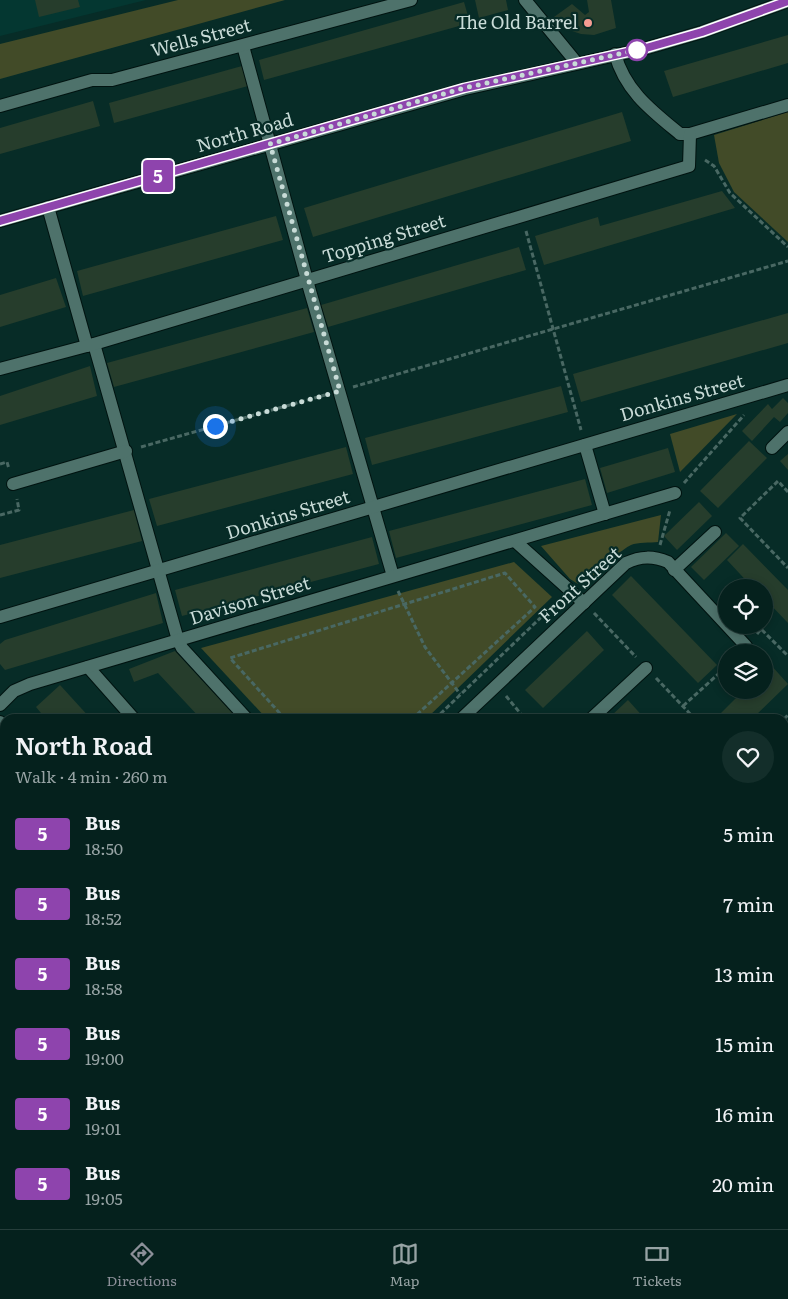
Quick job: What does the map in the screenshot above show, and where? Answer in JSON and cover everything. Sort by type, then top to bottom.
[{"type":"street","name":"Wells Street","points":[[0,106],[92,80],[112,80],[411,0]]},
{"type":"street","points":[[524,0],[576,62]]},
{"type":"street","name":"North Road","points":[[0,220],[464,88],[702,32],[788,1]]},
{"type":"street","points":[[243,46],[307,280],[394,576]]},
{"type":"street","points":[[615,54],[619,68],[634,94],[680,134],[690,134],[788,105]]},
{"type":"street","name":"Topping Street","points":[[0,369],[91,345],[689,166],[690,134]]},
{"type":"street","points":[[48,207],[126,451],[178,640],[182,648],[242,714]]},
{"type":"street","name":"Donkins Street","points":[[0,618],[788,386]]},
{"type":"street","points":[[772,448],[788,432]]},
{"type":"street","points":[[585,445],[605,514]]},
{"type":"street","points":[[13,484],[126,451]]},
{"type":"street","name":"Davison Street","points":[[0,705],[20,688],[675,493]]},
{"type":"street","points":[[674,570],[715,532]]},
{"type":"street","points":[[514,540],[584,603]]},
{"type":"street","points":[[657,558],[668,562],[744,644]]},
{"type":"street","name":"Front Street","points":[[466,714],[626,563],[635,559],[657,558]]},
{"type":"street","points":[[88,667],[130,714]]},
{"type":"street","points":[[596,714],[646,668]]},
{"type":"path","points":[[689,151],[714,166],[730,193],[788,248]]},
{"type":"path","points":[[522,216],[585,445]]},
{"type":"path","points":[[126,451],[788,261]]},
{"type":"path","points":[[657,558],[675,493],[745,414]]},
{"type":"path","points":[[788,492],[778,481],[740,518],[788,568]]},
{"type":"path","points":[[280,714],[230,658],[505,574],[535,607],[418,714]]},
{"type":"path","points":[[394,576],[403,605],[425,647],[451,684],[472,708]]},
{"type":"path","points":[[440,714],[570,590]]},
{"type":"path","points":[[748,644],[761,630],[788,656]]},
{"type":"path","points":[[683,706],[718,674]]},
{"type":"path","points":[[497,684],[521,714]]},
{"type":"shaded area","points":[[0,0],[146,0],[0,36]]},
{"type":"green space","points":[[178,0],[285,0],[0,79],[0,44]]},
{"type":"green space","points":[[788,112],[788,242],[734,192],[719,163],[714,135]]},
{"type":"green space","points":[[737,414],[680,472],[670,434]]},
{"type":"green space","points":[[661,515],[658,542],[631,545],[617,555],[599,573],[578,584],[570,579],[541,546]]},
{"type":"green space","points":[[514,562],[552,597],[431,714],[262,714],[201,648]]},
{"type":"building","points":[[35,0],[78,0],[80,7],[39,17]]},
{"type":"building","points":[[475,0],[506,0],[508,10],[479,18]]},
{"type":"building","name":"The Old Barrel","points":[[587,0],[611,0],[616,28],[594,35],[581,34],[569,30],[554,17],[572,4],[585,15],[589,12]]},
{"type":"building","points":[[464,2],[470,23],[264,80],[259,60]]},
{"type":"building","points":[[788,35],[788,63],[673,97],[664,71]]},
{"type":"building","points":[[242,66],[248,86],[114,123],[109,103]]},
{"type":"building","points":[[93,101],[100,126],[0,154],[0,128]]},
{"type":"building","points":[[622,112],[631,141],[313,237],[304,208]]},
{"type":"building","points":[[722,191],[735,208],[544,265],[535,236],[598,217],[600,226]]},
{"type":"building","points":[[276,216],[283,240],[83,296],[77,271]]},
{"type":"building","points":[[519,247],[526,270],[328,327],[321,305]]},
{"type":"building","points":[[56,278],[66,307],[0,327],[0,295]]},
{"type":"building","points":[[307,308],[314,332],[114,387],[107,363]]},
{"type":"building","points":[[788,313],[788,343],[581,402],[573,374]]},
{"type":"building","points":[[90,366],[97,396],[0,425],[0,396]]},
{"type":"building","points":[[561,386],[568,412],[372,465],[365,438]]},
{"type":"building","points":[[783,398],[788,403],[788,413],[780,422],[774,417],[752,441],[742,431],[768,404],[772,409]]},
{"type":"building","points":[[749,441],[767,458],[718,508],[700,491]]},
{"type":"building","points":[[346,447],[353,474],[157,526],[149,499]]},
{"type":"building","points":[[668,448],[675,472],[607,493],[600,468]]},
{"type":"building","points":[[788,454],[788,470],[780,461]]},
{"type":"building","points":[[585,479],[592,505],[396,558],[389,531]]},
{"type":"building","points":[[699,502],[712,516],[677,550],[664,536]]},
{"type":"building","points":[[134,510],[142,541],[0,578],[0,545]]},
{"type":"building","points":[[726,533],[739,546],[704,580],[691,567]]},
{"type":"building","points":[[372,537],[379,564],[182,616],[175,590]]},
{"type":"building","points":[[743,544],[788,590],[788,623],[773,607],[773,579],[745,579],[727,560]]},
{"type":"building","points":[[631,576],[717,665],[698,683],[612,595]]},
{"type":"building","points":[[156,593],[163,623],[5,670],[0,664],[0,644],[5,640]]},
{"type":"building","points":[[587,631],[604,650],[543,708],[525,690]]},
{"type":"building","points":[[175,651],[233,714],[196,714],[158,673],[134,682],[129,669]]},
{"type":"building","points":[[773,667],[788,684],[773,699]]},
{"type":"building","points":[[60,685],[86,714],[42,714],[36,707]]},
{"type":"building","points":[[735,699],[773,699],[757,714],[720,714]]},
{"type":"building","points":[[628,700],[641,714],[613,714]]},
{"type":"bus line","name":"5","points":[[0,221],[464,88],[646,48],[702,32],[788,1]]},
{"type":"place","name":"The Old Barrel","points":[[588,23]]},
{"type":"route","points":[[215,426],[340,391],[310,291],[270,144],[464,88],[637,50]]}]
